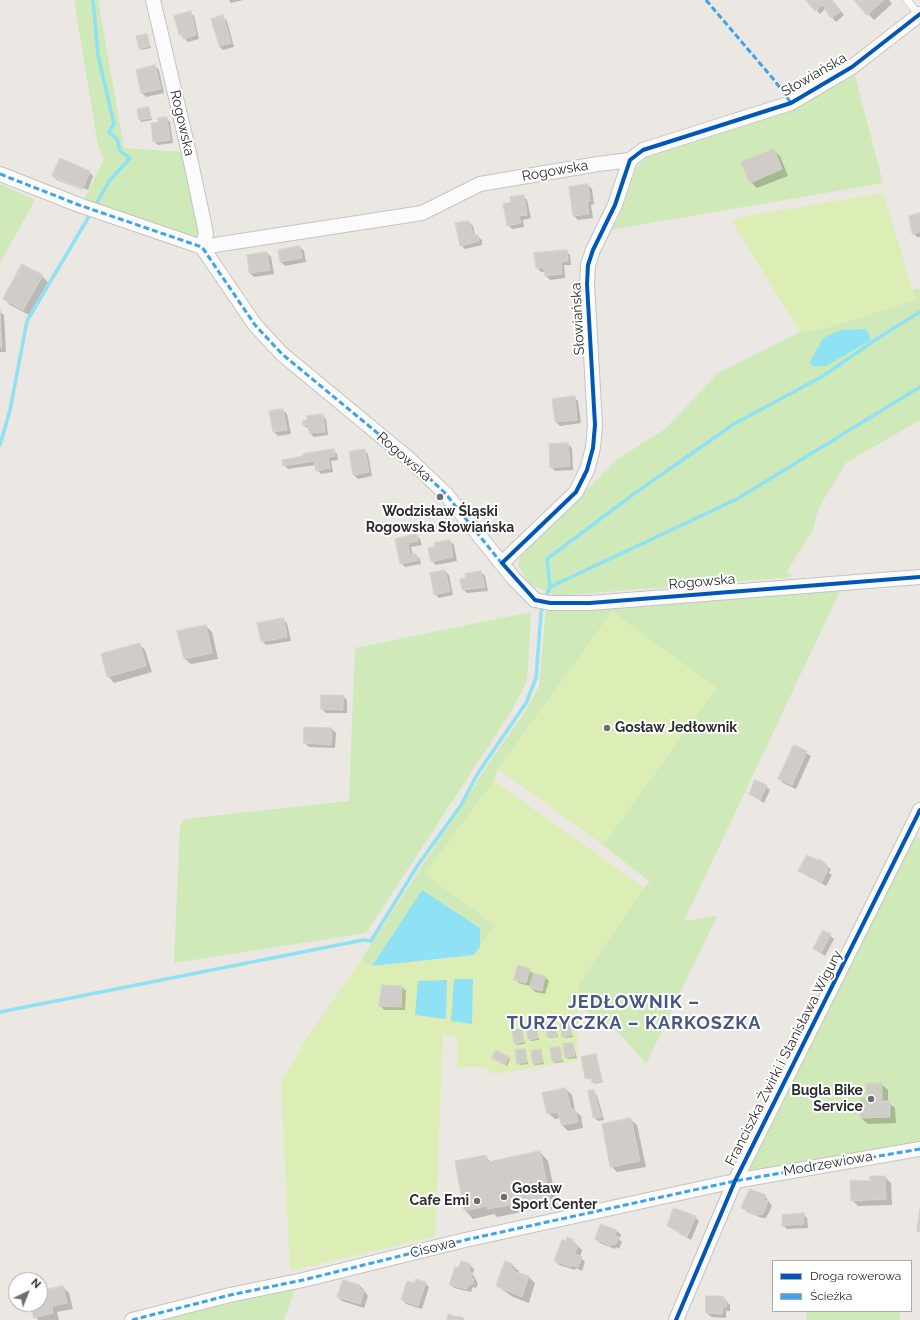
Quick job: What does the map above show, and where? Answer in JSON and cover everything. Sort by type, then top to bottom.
[{"type":"street","name":"Rogowska","points":[[153,0],[206,233],[202,247]]},
{"type":"street","name":"Słowiańska","points":[[502,563],[576,492],[587,470],[593,448],[595,425],[586,284],[588,265],[593,250],[616,205],[630,160],[643,150],[791,103],[852,67],[920,14]]},
{"type":"street","name":"Rogowska","points":[[0,174],[79,205],[202,247],[422,213],[480,184],[630,160]]},
{"type":"street","name":"Rogowska","points":[[202,247],[255,325],[282,354],[409,459],[446,493],[502,563],[535,600],[550,603],[590,603],[920,577]]},
{"type":"street","name":"Franciszka Żwirki i Stanisława Wigury","points":[[676,1320],[735,1181],[920,810]]},
{"type":"street","name":"Modrzewiowa","points":[[735,1181],[920,1149]]},
{"type":"street","name":"Cisowa","points":[[132,1320],[230,1295],[303,1280],[466,1240],[735,1181]]},
{"type":"lane","points":[[907,0],[920,14]]},
{"type":"green space","points":[[74,0],[98,0],[124,148],[184,152],[201,232],[199,240],[83,201],[104,159],[98,146]]},
{"type":"green space","points":[[855,76],[883,183],[610,230],[619,218],[637,167],[647,157],[795,110],[822,92]]},
{"type":"green space","points":[[0,184],[35,200],[0,263]]},
{"type":"green space","points":[[883,193],[916,300],[823,329],[800,332],[732,221],[740,217]]},
{"type":"green space","points":[[920,288],[920,420],[846,463],[819,507],[812,532],[787,571],[793,577],[556,596],[530,584],[518,566],[521,554],[618,459],[665,429],[718,373],[800,332],[823,329],[915,300],[913,290]]},
{"type":"green space","points":[[840,591],[684,921],[717,916],[646,1064],[621,1035],[578,1005],[579,983],[644,888],[650,882],[603,845],[716,688],[612,612],[498,769],[494,781],[425,874],[495,925],[480,947],[480,928],[422,890],[372,966],[361,960],[493,757],[525,712],[539,686],[546,609],[585,609]]},
{"type":"green space","points":[[531,612],[527,681],[512,710],[366,933],[174,963],[180,826],[185,819],[349,801],[355,648]]},
{"type":"green space","name":"Gosław Jedłownik","points":[[612,612],[717,688],[603,845],[498,769]]},
{"type":"green space","points":[[494,781],[644,888],[579,983],[577,1061],[493,1074],[485,1067],[457,1067],[457,1037],[443,1034],[435,1236],[290,1271],[281,1083],[307,1038],[361,960],[372,966],[474,955],[495,925],[425,874]]},
{"type":"green space","points":[[915,837],[920,838],[920,1144],[745,1174]]},
{"type":"green space","points":[[295,1289],[284,1320],[157,1320]]},
{"type":"green space","points":[[807,1312],[900,1312],[900,1320],[806,1320]]},
{"type":"water","points":[[866,329],[871,340],[826,366],[812,366],[810,362],[823,338],[841,330]]},
{"type":"water","points":[[422,890],[480,928],[480,947],[474,955],[372,966]]},
{"type":"water","points":[[454,979],[473,979],[472,1024],[451,1021]]},
{"type":"water","points":[[447,980],[446,1019],[415,1015],[418,981]]},
{"type":"building","points":[[806,0],[832,0],[841,11],[831,18],[824,9],[825,8],[823,5],[815,11]]},
{"type":"building","points":[[854,0],[884,0],[867,15]]},
{"type":"building","points":[[191,11],[196,35],[183,39],[182,34],[179,35],[174,16]]},
{"type":"building","points":[[223,15],[231,43],[219,46],[211,19]]},
{"type":"building","points":[[147,34],[150,46],[139,49],[136,36]]},
{"type":"building","points":[[155,65],[161,89],[141,93],[136,70]]},
{"type":"building","points":[[149,107],[151,118],[139,120],[137,109]]},
{"type":"building","points":[[167,117],[170,140],[153,142],[151,123],[159,122],[158,118]]},
{"type":"building","points":[[774,149],[782,169],[750,183],[741,162]]},
{"type":"building","points":[[60,158],[90,171],[83,189],[52,176]]},
{"type":"building","points":[[588,184],[590,201],[587,201],[589,214],[573,216],[569,187]]},
{"type":"building","points":[[524,195],[527,215],[519,216],[521,223],[507,226],[503,204],[511,202],[510,197]]},
{"type":"building","points":[[920,213],[920,232],[912,234],[909,216]]},
{"type":"building","points":[[469,221],[473,234],[478,235],[479,241],[460,246],[455,223]]},
{"type":"building","points":[[300,246],[302,258],[280,262],[278,250]]},
{"type":"building","points":[[567,250],[568,261],[561,262],[562,274],[545,276],[544,268],[536,268],[534,253]]},
{"type":"building","points":[[267,252],[270,270],[249,273],[247,255]]},
{"type":"building","points":[[22,264],[43,275],[23,310],[3,299]]},
{"type":"building","points":[[0,310],[1,334],[0,334]]},
{"type":"building","points":[[1,334],[2,348],[0,348]]},
{"type":"building","points":[[575,396],[577,420],[555,422],[552,399]]},
{"type":"building","points":[[283,409],[287,430],[273,432],[269,411]]},
{"type":"building","points":[[323,414],[325,432],[309,433],[308,425],[303,426],[302,421],[307,420],[307,416]]},
{"type":"building","points":[[568,443],[570,466],[550,468],[549,444]]},
{"type":"building","points":[[334,449],[335,456],[328,457],[330,468],[316,471],[314,461],[283,466],[282,460],[303,456],[303,454]]},
{"type":"building","points":[[365,449],[369,472],[353,475],[349,452]]},
{"type":"building","points":[[417,534],[418,541],[408,543],[410,555],[416,554],[418,560],[400,564],[395,539]]},
{"type":"building","points":[[450,540],[453,557],[431,562],[428,548],[435,547],[434,543]]},
{"type":"building","points":[[445,570],[450,591],[434,595],[430,573]]},
{"type":"building","points":[[481,571],[485,587],[462,590],[460,579],[466,578],[465,574]]},
{"type":"building","points":[[284,618],[287,637],[261,642],[257,623]]},
{"type":"building","points":[[206,625],[212,653],[184,659],[177,631]]},
{"type":"building","points":[[140,643],[146,666],[107,677],[101,654]]},
{"type":"building","points":[[321,695],[343,695],[343,710],[321,709]]},
{"type":"building","points":[[304,727],[332,728],[331,745],[304,743]]},
{"type":"building","points":[[794,745],[807,751],[792,785],[778,779]]},
{"type":"building","points":[[755,780],[767,785],[760,800],[749,794]]},
{"type":"building","points":[[807,855],[817,860],[820,859],[827,865],[826,869],[828,870],[821,883],[798,871]]},
{"type":"building","points":[[823,930],[831,934],[821,953],[813,949]]},
{"type":"building","points":[[518,965],[530,969],[526,983],[514,980]]},
{"type":"building","points":[[534,973],[545,976],[542,991],[530,988]]},
{"type":"building","points":[[382,985],[402,986],[401,1007],[379,1006]]},
{"type":"building","points":[[555,1022],[557,1036],[547,1037],[545,1024]]},
{"type":"building","points":[[570,1022],[572,1035],[562,1037],[560,1023]]},
{"type":"building","points":[[536,1025],[538,1038],[528,1040],[526,1026]]},
{"type":"building","points":[[522,1029],[524,1042],[514,1044],[512,1030]]},
{"type":"building","points":[[573,1043],[575,1056],[565,1058],[563,1044]]},
{"type":"building","points":[[560,1047],[562,1060],[552,1062],[550,1048]]},
{"type":"building","points":[[525,1049],[527,1062],[517,1064],[515,1050]]},
{"type":"building","points":[[541,1049],[543,1062],[533,1064],[531,1051]]},
{"type":"building","points":[[496,1050],[509,1057],[505,1065],[492,1058]]},
{"type":"building","points":[[596,1054],[602,1081],[592,1083],[591,1077],[585,1078],[581,1057]]},
{"type":"building","name":"Bugla Bike Service","points":[[866,1083],[882,1083],[882,1101],[890,1101],[890,1117],[860,1118],[860,1098],[867,1098]]},
{"type":"building","points":[[566,1088],[571,1109],[575,1109],[578,1122],[561,1125],[558,1112],[547,1114],[542,1093]]},
{"type":"building","points":[[594,1090],[601,1117],[593,1118],[588,1091]]},
{"type":"building","points":[[631,1118],[640,1161],[610,1167],[602,1124]]},
{"type":"building","points":[[540,1151],[550,1200],[535,1203],[535,1200],[488,1209],[487,1206],[464,1211],[455,1161],[486,1155],[487,1162]]},
{"type":"building","points":[[870,1176],[885,1176],[886,1199],[851,1201],[850,1180],[870,1181]]},
{"type":"building","points":[[750,1189],[766,1195],[764,1200],[768,1201],[763,1214],[757,1215],[741,1208]]},
{"type":"building","points":[[674,1208],[696,1216],[687,1237],[679,1234],[680,1232],[667,1226]]},
{"type":"building","points":[[920,1208],[920,1232],[917,1231]]},
{"type":"building","points":[[804,1213],[804,1224],[782,1226],[782,1215]]},
{"type":"building","points":[[601,1224],[617,1230],[615,1236],[619,1237],[615,1245],[612,1244],[611,1246],[595,1239]]},
{"type":"building","points":[[567,1237],[573,1239],[572,1243],[578,1245],[575,1254],[582,1257],[578,1267],[572,1265],[571,1267],[554,1261],[562,1239],[566,1241]]},
{"type":"building","points":[[461,1261],[471,1264],[469,1271],[473,1273],[471,1278],[474,1279],[472,1285],[469,1284],[467,1289],[449,1285],[455,1267],[458,1268]]},
{"type":"building","points":[[505,1261],[513,1264],[511,1268],[514,1269],[513,1271],[529,1276],[522,1297],[496,1286]]},
{"type":"building","points":[[416,1279],[426,1282],[418,1306],[401,1300],[407,1281],[415,1283]]},
{"type":"building","points":[[343,1280],[360,1285],[359,1289],[364,1291],[360,1304],[337,1297]]},
{"type":"building","points":[[63,1286],[67,1303],[52,1306],[53,1313],[34,1318],[32,1312],[48,1312],[48,1289]]},
{"type":"building","points":[[706,1296],[723,1296],[723,1300],[727,1300],[726,1307],[723,1307],[722,1314],[706,1313]]},
{"type":"building","points":[[448,1314],[464,1318],[464,1320],[447,1320]]},
{"type":"waterway","points":[[93,0],[98,55],[114,124],[109,132],[117,139],[120,151],[130,158],[110,180],[95,206]]},
{"type":"waterway","points":[[0,445],[10,410],[27,321],[91,213]]},
{"type":"waterway","points":[[550,587],[547,559],[635,493],[734,424],[823,376],[878,338],[920,312]]},
{"type":"waterway","points":[[545,599],[550,587],[737,499],[920,387]]},
{"type":"waterway","points":[[0,1012],[363,940],[371,941],[418,865],[461,805],[478,773],[526,703],[536,678],[541,613],[543,605]]},
{"type":"marked path","points":[[706,0],[775,81],[791,103]]},
{"type":"marked path","points":[[0,174],[79,205],[202,247],[255,325],[282,354],[409,459],[445,493],[503,565]]},
{"type":"marked path","points":[[132,1320],[230,1295],[303,1280],[465,1240],[735,1181],[920,1149]]},
{"type":"cycle path","points":[[920,14],[852,67],[791,103],[643,150],[630,160],[615,205],[593,250],[588,265],[587,284],[595,425],[593,448],[587,470],[576,492],[502,563],[535,600],[550,603],[590,603],[920,577]]},
{"type":"cycle path","points":[[676,1320],[735,1181],[920,810]]},
{"type":"place","name":"Wodzisław Śląski Rogowska Słowiańska","points":[[440,497]]},
{"type":"place","name":"Gosław Jedłownik","points":[[607,728]]},
{"type":"place","name":"Bugla Bike Service","points":[[871,1099]]},
{"type":"place","name":"Gosław Sport Center","points":[[504,1197]]},
{"type":"place","name":"Cafe Emi","points":[[477,1201]]},
{"type":"district","name":"JEDŁOWNIK – TURZYCZKA – KARKOSZKA","points":[[634,1013]]}]
